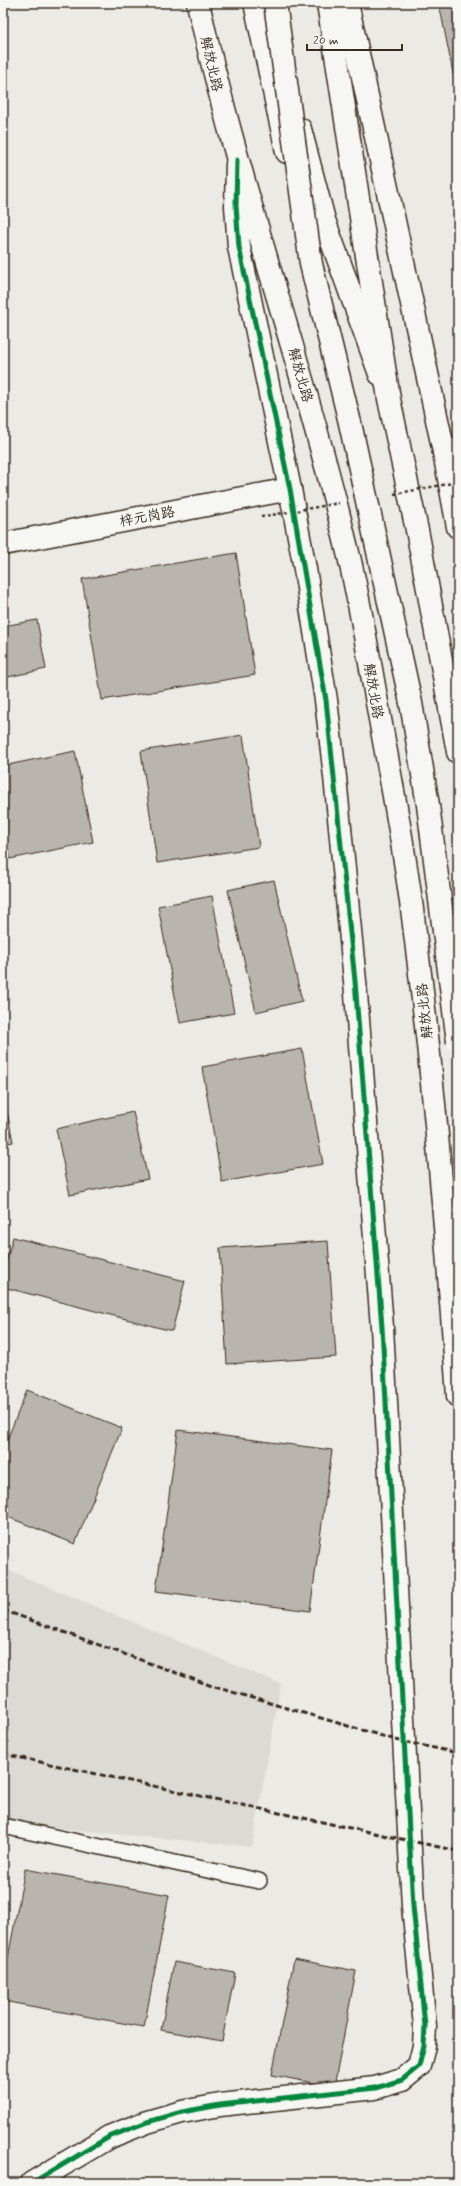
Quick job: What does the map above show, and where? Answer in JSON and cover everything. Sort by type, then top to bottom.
[{"type":"main road","name":"解放北路","points":[[198,3],[215,78],[237,160],[300,370],[350,564],[386,753],[416,938],[438,1151],[458,1396]]},
{"type":"main road","points":[[255,3],[310,264],[350,423],[411,703],[428,805],[458,1042]]},
{"type":"main road","points":[[274,3],[310,264]]},
{"type":"main road","points":[[274,3],[299,127],[324,220],[389,399]]},
{"type":"main road","points":[[328,3],[389,399],[420,543],[458,752]]},
{"type":"main road","points":[[347,3],[451,450],[458,527]]},
{"type":"main road","points":[[32,2183],[109,2137],[147,2122],[182,2112],[220,2105],[367,2090],[402,2080],[419,2066],[424,2046],[424,2026],[413,1906],[382,1327],[355,981],[326,700],[290,489],[239,247],[236,206],[237,160]]},
{"type":"main road","name":"梓元岗路","points":[[3,544],[290,489]]},
{"type":"lane","points":[[3,1826],[260,1881]]},
{"type":"shaded area","points":[[3,1568],[281,1684],[252,1847],[3,1823]]},
{"type":"building","points":[[439,3],[458,3],[458,98]]},
{"type":"building","points":[[236,553],[255,675],[102,700],[82,579]]},
{"type":"building","points":[[37,620],[46,669],[3,678],[3,626]]},
{"type":"building","points":[[243,735],[259,847],[157,863],[141,751]]},
{"type":"building","points":[[75,751],[93,842],[10,859],[3,824],[3,766]]},
{"type":"building","points":[[274,880],[302,1001],[256,1012],[228,890]]},
{"type":"building","points":[[212,896],[234,1013],[180,1023],[158,906]]},
{"type":"building","points":[[302,1049],[323,1164],[222,1182],[202,1067]]},
{"type":"building","points":[[3,1090],[13,1142],[3,1144]]},
{"type":"building","points":[[133,1112],[148,1179],[70,1195],[56,1129]]},
{"type":"building","points":[[13,1237],[185,1281],[172,1331],[3,1287],[3,1273]]},
{"type":"building","points":[[328,1241],[336,1357],[227,1364],[220,1248]]},
{"type":"building","points":[[27,1390],[122,1428],[75,1544],[3,1515],[3,1450]]},
{"type":"building","points":[[178,1430],[332,1450],[310,1611],[156,1591]]},
{"type":"building","points":[[25,1869],[169,1895],[144,2027],[3,2001],[3,1984]]},
{"type":"building","points":[[294,1959],[356,1971],[334,2087],[272,2075]]},
{"type":"building","points":[[174,1962],[235,1973],[222,2041],[161,2030]]},
{"type":"railway","points":[[3,1610],[215,1687],[396,1740],[458,1753]]},
{"type":"railway","points":[[3,1754],[458,1851]]},
{"type":"cycle path","points":[[32,2183],[109,2137],[147,2122],[182,2112],[220,2105],[375,2088],[402,2080],[419,2066],[424,2046],[425,2026],[413,1906],[382,1327],[355,981],[326,700],[290,489],[239,247],[236,206],[237,160]]}]
